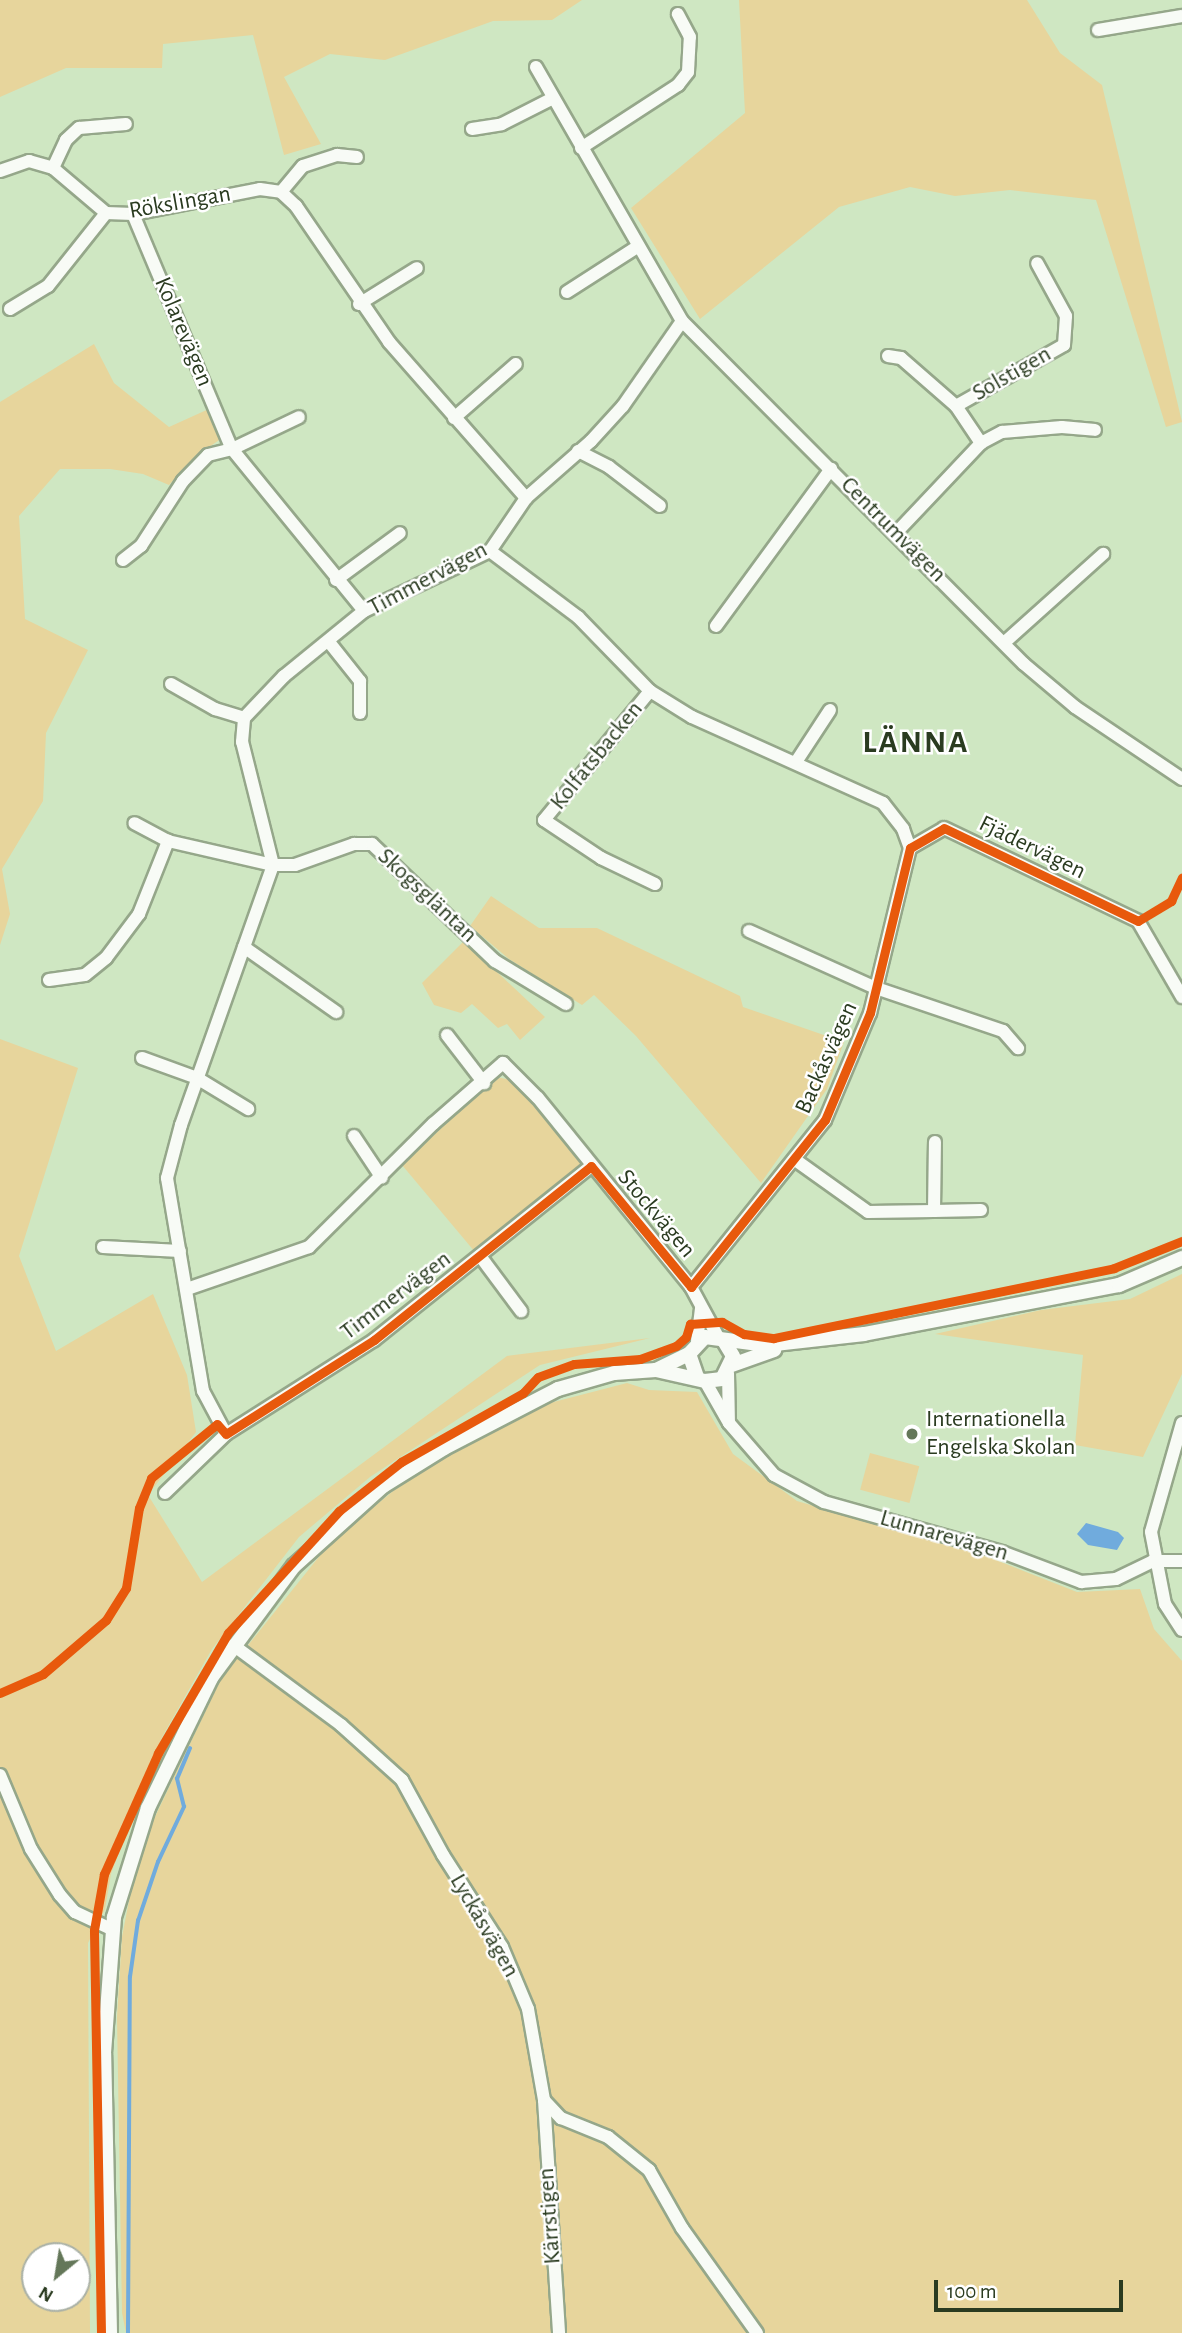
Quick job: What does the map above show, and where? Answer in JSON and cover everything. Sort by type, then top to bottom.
[{"type":"street","points":[[581,148],[678,85],[688,72],[690,37],[678,13]]},
{"type":"street","points":[[1098,30],[1182,16]]},
{"type":"street","name":"Centrumvägen","points":[[536,67],[551,99],[682,321],[1005,642],[1075,707],[1182,779]]},
{"type":"street","points":[[472,129],[502,124],[551,99]]},
{"type":"street","points":[[0,171],[29,161],[53,168],[66,141],[79,128],[125,124]]},
{"type":"street","points":[[358,157],[337,155],[303,166],[281,192],[296,205],[359,304],[454,418],[526,498]]},
{"type":"street","name":"Rökslingan","points":[[53,168],[106,213],[133,214],[260,189],[281,192]]},
{"type":"street","points":[[10,309],[48,286],[106,213]]},
{"type":"street","name":"Kolarevägen","points":[[133,214],[232,449],[336,580],[364,611]]},
{"type":"street","points":[[567,292],[637,247]]},
{"type":"street","name":"Solstigen","points":[[956,406],[1064,345],[1066,316],[1037,263]]},
{"type":"street","points":[[359,304],[417,268]]},
{"type":"street","name":"Timmervägen","points":[[244,718],[284,676],[364,611],[490,551],[526,498],[579,451],[622,406],[682,321]]},
{"type":"street","name":"Solstigen","points":[[888,356],[901,358],[956,406],[981,443]]},
{"type":"street","points":[[454,418],[516,364]]},
{"type":"street","points":[[123,560],[142,546],[183,481],[208,456],[232,449],[299,417]]},
{"type":"street","name":"Solstigen","points":[[896,533],[981,443],[1002,432],[1062,427],[1095,430]]},
{"type":"street","points":[[579,451],[609,467],[660,506]]},
{"type":"street","points":[[716,626],[831,469]]},
{"type":"street","points":[[336,580],[400,533]]},
{"type":"street","points":[[490,551],[578,617],[650,691],[692,717],[883,803],[903,829],[910,848]]},
{"type":"street","points":[[1005,642],[1103,554]]},
{"type":"street","points":[[329,642],[360,681],[360,713]]},
{"type":"street","points":[[171,684],[215,709],[244,718],[242,742],[273,865],[197,1078],[168,1170],[203,1391],[212,1427],[226,1434]]},
{"type":"street","name":"Kolfatsbacken","points":[[650,691],[544,820],[601,858],[655,884]]},
{"type":"street","points":[[796,762],[830,710]]},
{"type":"street","points":[[134,823],[168,841],[273,865]]},
{"type":"street","name":"Fjädervägen","points":[[910,848],[944,828],[1138,921],[1182,997]]},
{"type":"street","points":[[49,979],[86,975],[106,958],[139,914],[168,841]]},
{"type":"street","name":"Skogsgläntan","points":[[273,865],[295,865],[355,844],[372,844],[495,961],[566,1004]]},
{"type":"street","name":"Backåsvägen","points":[[691,1287],[825,1120],[870,1013],[910,848]]},
{"type":"street","name":"Backåsvägen","points":[[749,931],[876,988]]},
{"type":"street","points":[[244,947],[336,1012]]},
{"type":"street","points":[[876,988],[1003,1031],[1018,1048]]},
{"type":"street","points":[[447,1035],[484,1083]]},
{"type":"street","points":[[142,1058],[197,1078],[248,1109]]},
{"type":"street","name":"Stockvägen","points":[[187,1289],[309,1247],[382,1178],[433,1124],[484,1083],[503,1063],[538,1098],[691,1287],[721,1339]]},
{"type":"street","points":[[354,1136],[382,1178]]},
{"type":"street","points":[[933,1211],[934,1142]]},
{"type":"street","points":[[794,1159],[868,1212],[981,1210]]},
{"type":"street","name":"Timmervägen","points":[[165,1493],[226,1434],[374,1340],[591,1166]]},
{"type":"street","points":[[103,1247],[180,1251]]},
{"type":"street","name":"Timmervägen","points":[[480,1255],[521,1311]]},
{"type":"street","points":[[110,2333],[104,2053],[113,1930],[126,1871],[148,1808],[211,1678],[294,1566],[383,1486],[443,1448],[558,1389],[614,1373],[656,1370],[701,1379],[796,1343],[1119,1285],[1182,1258]]},
{"type":"street","points":[[656,1370],[689,1354],[697,1340],[701,1307]]},
{"type":"street","points":[[721,1339],[733,1356],[730,1369],[729,1423]]},
{"type":"street","points":[[697,1340],[796,1343]]},
{"type":"street","points":[[689,1354],[701,1379]]},
{"type":"street","name":"Lunnarevägen","points":[[701,1379],[729,1423],[774,1475],[824,1502],[1002,1552],[1081,1582],[1116,1579],[1153,1561],[1182,1561]]},
{"type":"street","points":[[1182,1423],[1151,1532],[1153,1561],[1165,1604],[1182,1630]]},
{"type":"street","name":"Lyckåsvägen","points":[[233,1645],[341,1725],[402,1780],[443,1856],[502,1947],[528,2008],[544,2100]]},
{"type":"street","points":[[0,1775],[31,1849],[60,1895],[85,1919],[113,1930]]},
{"type":"street","points":[[544,2100],[561,2118],[603,2134],[649,2170],[682,2228],[757,2333]]},
{"type":"street","name":"Kärrstigen","points":[[544,2100],[559,2333]]},
{"type":"shaded area","points":[[0,0],[582,0],[552,20],[493,21],[385,60],[330,54],[284,77],[321,144],[284,155],[253,35],[163,44],[162,68],[66,68],[0,97]]},
{"type":"shaded area","points":[[739,0],[1027,0],[1060,53],[1102,85],[1182,422],[1166,427],[1096,200],[1010,190],[955,196],[910,187],[839,207],[700,319],[631,208],[745,113]]},
{"type":"shaded area","points":[[94,344],[114,383],[169,427],[211,408],[222,438],[195,457],[169,485],[143,474],[110,469],[60,469],[19,516],[25,619],[88,650],[46,733],[43,801],[2,869],[10,914],[0,945],[0,402]]},
{"type":"shaded area","points":[[491,896],[539,928],[597,928],[740,996],[743,1007],[844,1042],[827,1089],[761,1183],[636,1036],[594,995],[582,1005],[509,959],[470,926]]},
{"type":"shaded area","points":[[464,941],[545,1017],[520,1040],[507,1024],[498,1028],[472,1004],[461,1013],[434,1005],[422,983]]},
{"type":"shaded area","points":[[0,1039],[78,1068],[19,1256],[56,1351],[153,1294],[187,1375],[196,1432],[148,1495],[202,1582],[507,1356],[650,1338],[540,1365],[370,1477],[299,1537],[212,1649],[162,1737],[111,1874],[105,1909],[88,1943],[90,2242],[21,2242],[21,2312],[90,2312],[90,2333],[0,2333]]},
{"type":"shaded area","points":[[496,1077],[521,1082],[586,1166],[475,1252],[402,1165]]},
{"type":"shaded area","points":[[1182,1274],[1182,1374],[1143,1457],[1075,1445],[1083,1355],[935,1334],[1041,1310],[1130,1299]]},
{"type":"shaded area","points":[[627,1383],[649,1390],[697,1392],[733,1454],[797,1501],[991,1558],[1077,1592],[1140,1589],[1154,1629],[1182,1661],[1182,2333],[126,2333],[122,2313],[117,2017],[122,1937],[132,1885],[152,1823],[221,1679],[330,1543],[398,1487],[441,1457],[546,1404]]},
{"type":"shaded area","points":[[870,1453],[919,1466],[909,1503],[860,1490]]},
{"type":"water","points":[[1086,1523],[1118,1532],[1124,1538],[1117,1550],[1088,1545],[1077,1534]]},
{"type":"waterway","points":[[128,2333],[130,1977],[138,1921],[158,1862],[184,1807],[177,1779],[190,1749]]},
{"type":"cycle path","points":[[0,1693],[43,1674],[106,1620],[126,1588],[139,1508],[151,1478],[217,1424],[226,1434],[374,1340],[591,1166],[691,1287],[825,1120],[870,1013],[910,848],[944,828],[1138,921],[1171,901],[1182,877]]},
{"type":"cycle path","points":[[101,2333],[94,1930],[104,1874],[158,1753],[228,1633],[339,1511],[401,1462],[523,1393],[538,1377],[574,1364],[640,1359],[676,1346],[686,1337],[690,1324],[722,1322],[744,1334],[774,1338],[1114,1268],[1182,1241]]},
{"type":"place","name":"Internationella Engelska Skolan","points":[[912,1434]]},
{"type":"district","name":"LÄNNA","points":[[916,742]]}]
